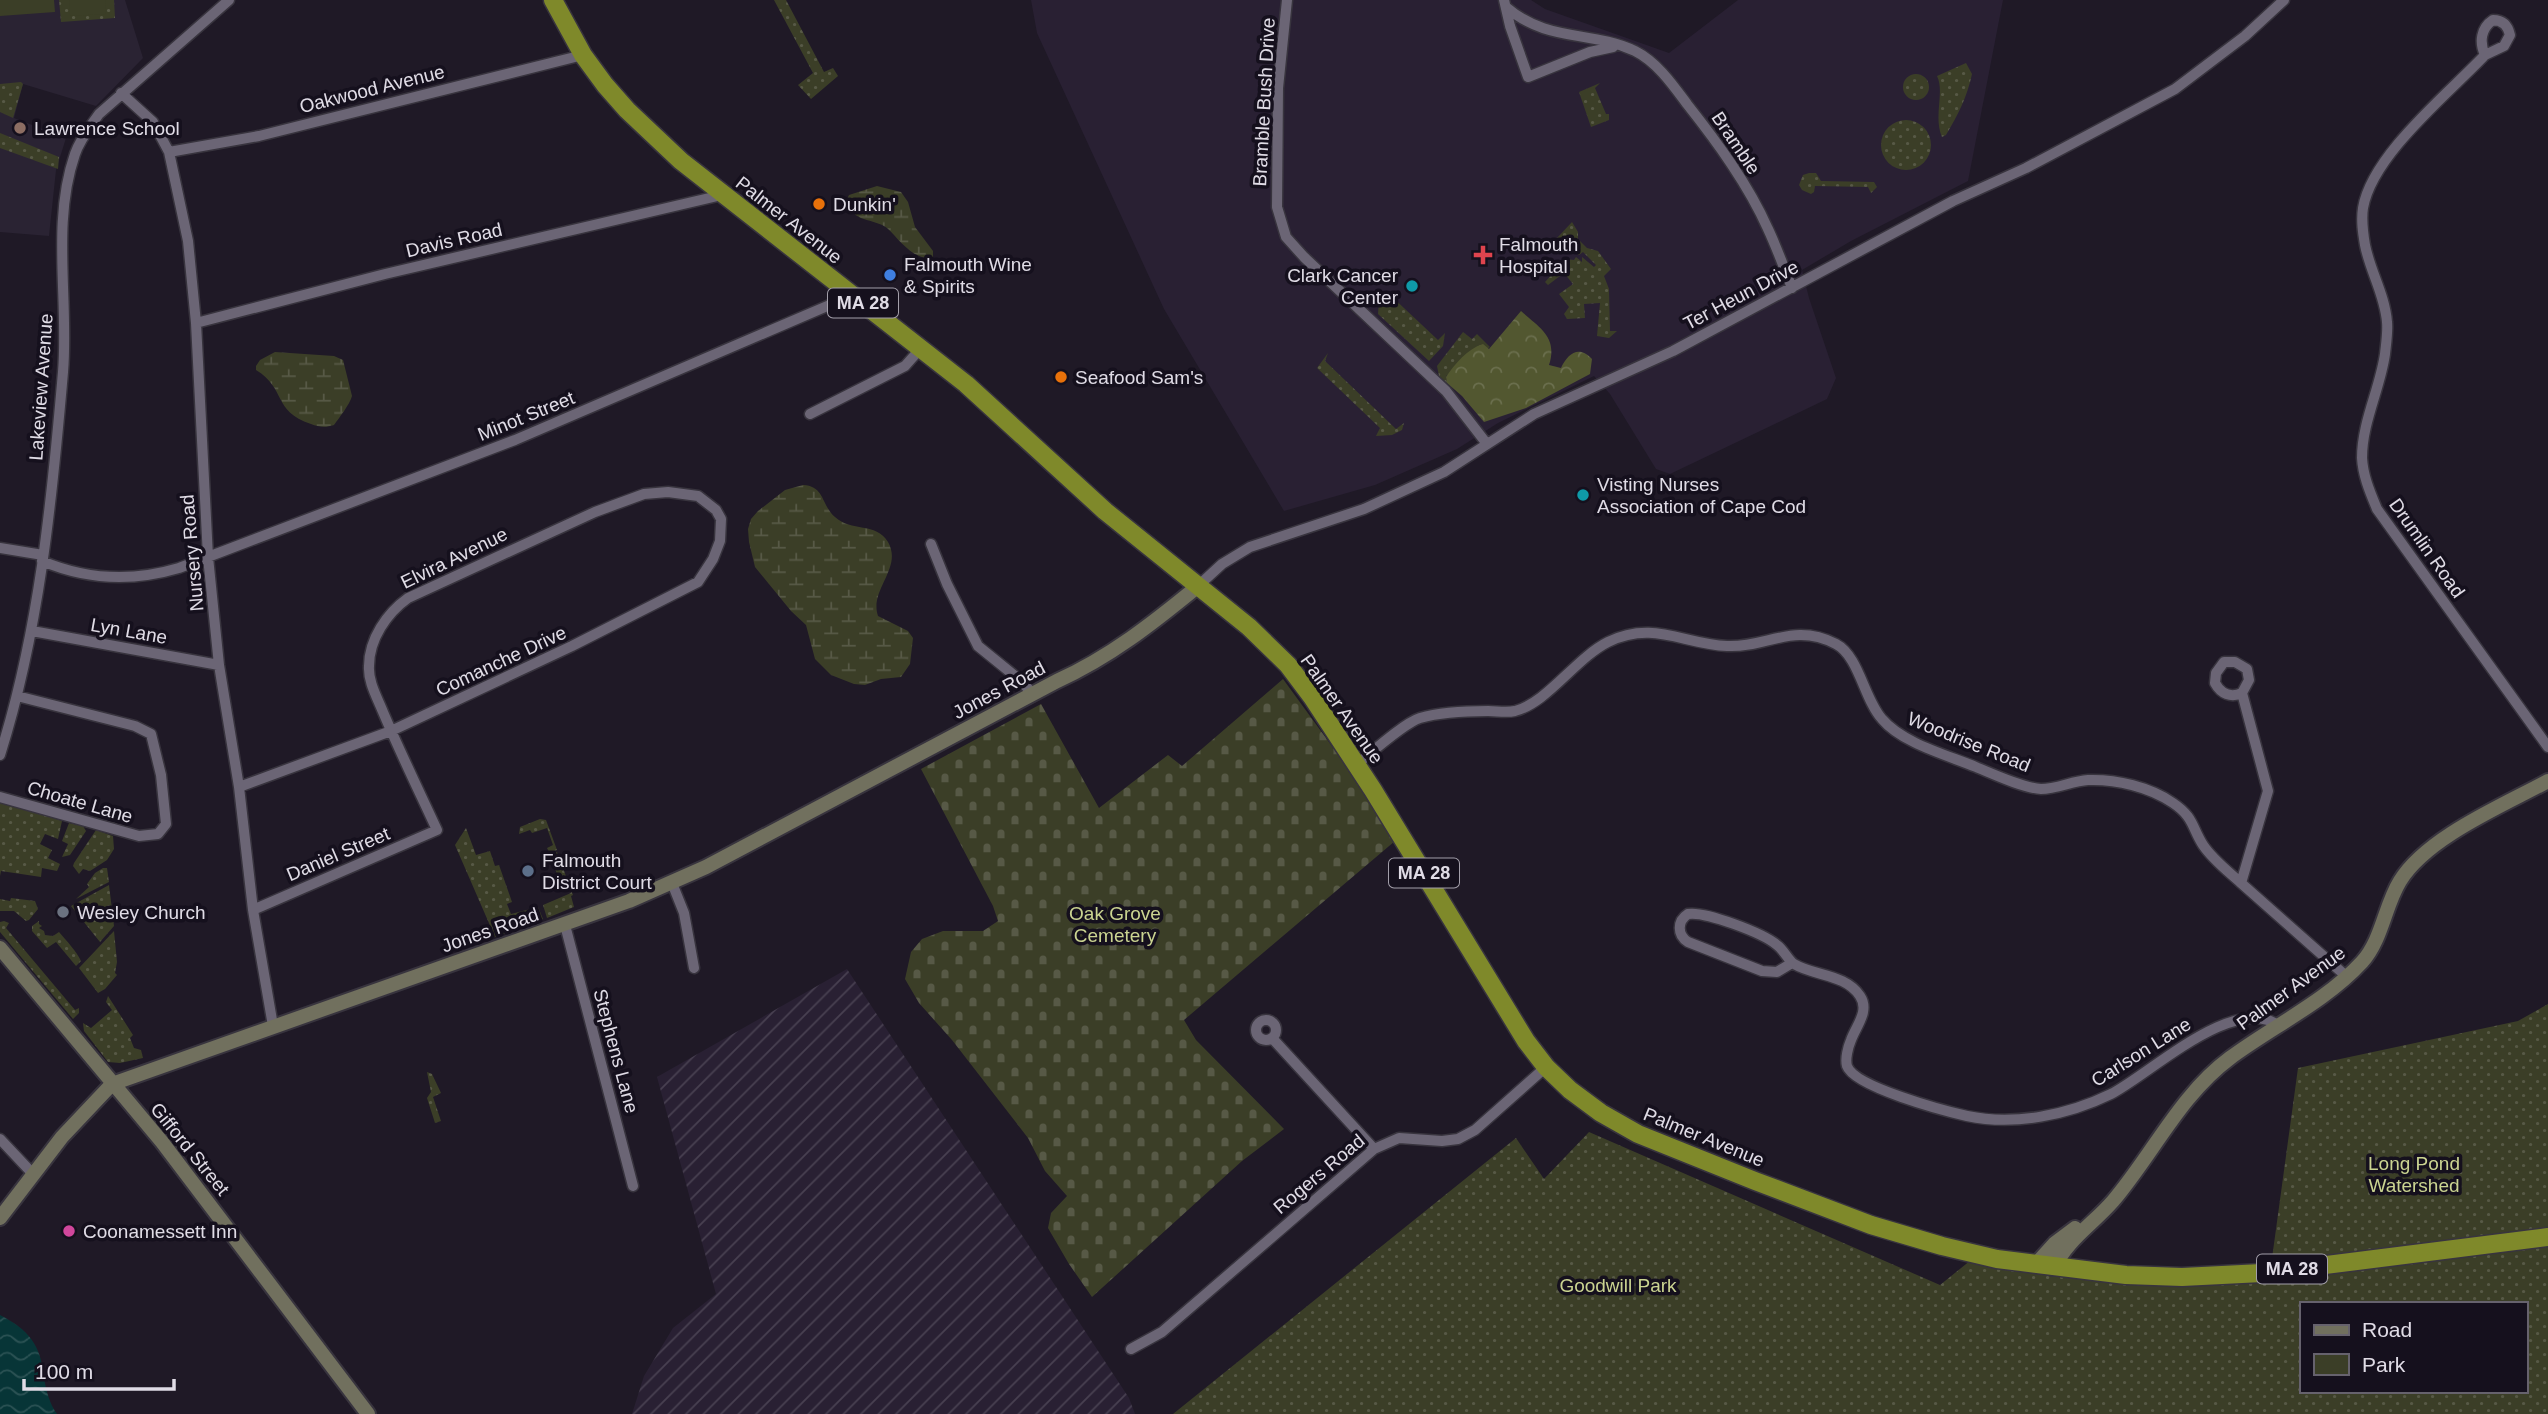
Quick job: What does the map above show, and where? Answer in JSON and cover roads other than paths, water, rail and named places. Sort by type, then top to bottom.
[{"type":"highway","name":"Palmer Avenue","points":[[553,0],[583,55],[605,85],[627,110],[681,161],[979,395],[1105,511],[1250,627],[1288,665],[1312,696],[1405,841],[1504,1009],[1546,1067],[1570,1090],[1601,1114],[1638,1134],[1871,1225],[1942,1246],[2035,1265]]},
{"type":"highway","name":"MA 28","points":[[2035,1265],[2137,1276],[2262,1273],[2548,1237]]},
{"type":"main road","name":"Jones Road","points":[[0,1219],[85,1111],[112,1084],[565,925],[672,883],[813,812],[1111,653],[1197,587]]},
{"type":"main road","name":"Palmer Avenue","points":[[2054,1268],[2066,1247],[2113,1200],[2206,1078],[2364,960],[2400,880],[2422,856],[2457,830],[2548,781]]},
{"type":"main road","name":"Gifford Street","points":[[0,948],[162,1142],[368,1414]]},
{"type":"main road","name":"Palmer Avenue","points":[[2035,1265],[2055,1243],[2073,1229],[2096,1219]]},
{"type":"street","name":"Lakeview Avenue","points":[[0,755],[32,631],[42,558],[63,373],[63,247],[68,183],[80,141],[99,114],[121,93],[229,0]]},
{"type":"street","name":"Bramble Bush Drive","points":[[1287,0],[1278,88],[1277,207],[1286,237],[1446,391],[1487,444]]},
{"type":"street","name":"Ter Heun Drive","points":[[1197,587],[1223,564],[1250,547],[1389,499],[1444,472],[1534,414],[1654,360],[1953,201],[2026,168],[2175,89],[2245,36],[2284,0]]},
{"type":"street","name":"Bramble","points":[[1505,4],[1515,15],[1549,32],[1586,37],[1637,52],[1656,67],[1712,135],[1765,222],[1792,288]]},
{"type":"street","points":[[1505,4],[1528,77],[1590,52],[1616,46]]},
{"type":"street","name":"Oakwood Avenue","points":[[169,152],[259,136],[583,55]]},
{"type":"street","name":"Drumlin Road","points":[[2484,55],[2386,159],[2364,206],[2362,229],[2368,261],[2379,287],[2388,323],[2384,356],[2363,441],[2362,460],[2366,483],[2376,509],[2548,747]]},
{"type":"street","name":"Nursery Road","points":[[121,93],[153,122],[169,152],[188,241],[196,323],[208,557],[219,665],[239,787],[253,910],[273,1026]]},
{"type":"street","name":"Davis Road","points":[[196,323],[385,274],[722,195]]},
{"type":"street","name":"Minot Street","points":[[0,548],[97,576],[132,578],[163,573],[515,440],[853,295]]},
{"type":"street","points":[[810,414],[905,366],[921,348]]},
{"type":"street","name":"Elvira Avenue","points":[[437,831],[391,732],[369,673],[369,655],[391,612],[408,598],[548,532],[644,494],[668,492],[698,496],[716,510]]},
{"type":"street","name":"Comanche Drive","points":[[239,787],[391,732],[572,646],[698,582],[713,559],[720,541],[722,528],[716,510]]},
{"type":"street","points":[[931,544],[947,584],[978,646],[1033,694]]},
{"type":"street","name":"Lyn Lane","points":[[32,631],[219,665]]},
{"type":"street","name":"Woodrise Road","points":[[1356,765],[1417,719],[1439,715],[1516,711],[1542,697],[1577,663],[1594,651],[1624,636],[1647,631],[1730,646],[1773,638],[1807,635],[1821,637],[1839,645],[1850,655],[1870,703],[1882,720],[1906,738],[1990,773],[2038,789],[2086,780],[2114,782],[2154,792],[2176,804],[2195,825],[2202,844],[2241,883],[2346,976]]},
{"type":"street","points":[[2241,883],[2268,791],[2242,693]]},
{"type":"street","name":"Choate Lane","points":[[0,797],[139,836],[158,834],[166,824],[161,775],[151,734],[142,728],[17,696]]},
{"type":"street","name":"Daniel Street","points":[[253,910],[437,831]]},
{"type":"street","points":[[672,883],[684,913],[694,968]]},
{"type":"street","name":"Carlson Lane","points":[[1792,963],[1777,972],[1762,971],[1683,939],[1679,931],[1681,922],[1688,914],[1701,914],[1746,930],[1777,945],[1792,963],[1841,980],[1860,995],[1863,1005],[1861,1020],[1850,1041],[1847,1056],[1847,1066],[1852,1073],[1860,1080],[1889,1092],[1969,1117],[2029,1119],[2063,1112],[2125,1087],[2186,1043],[2228,1024],[2262,1018],[2279,1026]]},
{"type":"street","name":"Stephens Lane","points":[[565,925],[633,1186]]},
{"type":"street","points":[[1272,1038],[1374,1149]]},
{"type":"street","name":"Rogers Road","points":[[1131,1349],[1161,1332],[1374,1149],[1399,1138],[1442,1141],[1458,1139],[1475,1130],[1546,1067]]},
{"type":"street","points":[[0,1139],[33,1174]]},
{"type":"water","points":[[0,1315],[19,1327],[32,1340],[40,1356],[49,1397],[57,1414],[0,1414]]},
{"type":"place","name":"Lawrence School","points":[[20,128]]},
{"type":"place","name":"Dunkin'","points":[[819,204]]},
{"type":"place","name":"Falmouth Hospital","points":[[1483,255]]},
{"type":"place","name":"Falmouth Wine & Spirits","points":[[890,275]]},
{"type":"place","name":"Clark Cancer Center","points":[[1412,286]]},
{"type":"place","name":"Seafood Sam's","points":[[1061,377]]},
{"type":"place","name":"Visting Nurses Association of Cape Cod","points":[[1583,495]]},
{"type":"place","name":"Falmouth District Court","points":[[528,871]]},
{"type":"place","name":"Wesley Church","points":[[63,912]]},
{"type":"place","name":"Coonamessett Inn","points":[[69,1231]]},
{"type":"park label","name":"Oak Grove Cemetery","points":[[1115,924]]},
{"type":"park label","name":"Long Pond Watershed","points":[[2414,1174]]},
{"type":"park label","name":"Goodwill Park","points":[[1618,1285]]}]
